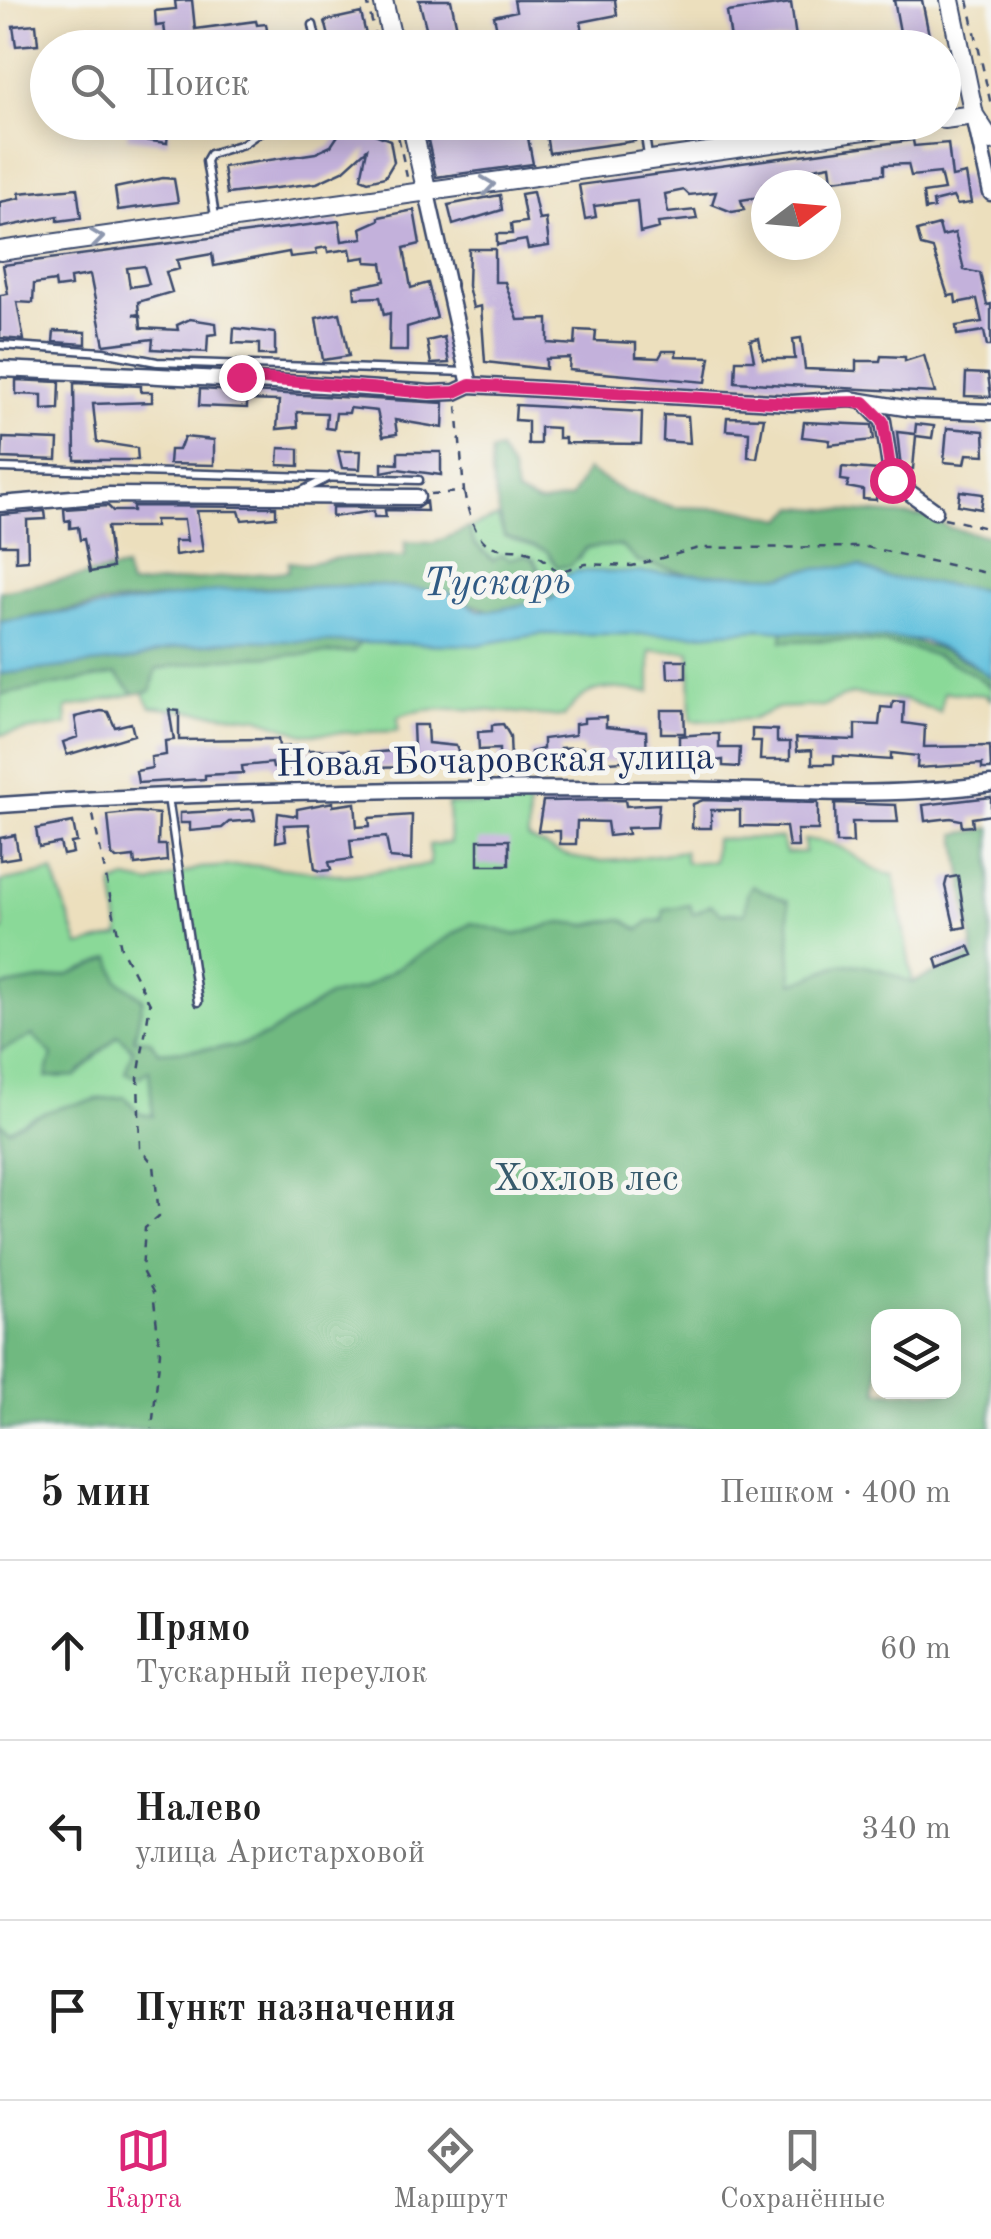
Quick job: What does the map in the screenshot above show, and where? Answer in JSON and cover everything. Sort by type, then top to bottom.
[{"type":"street","points":[[383,0],[390,30]]},
{"type":"street","points":[[950,0],[956,30]]},
{"type":"street","points":[[961,53],[991,193]]},
{"type":"street","points":[[961,117],[974,115]]},
{"type":"street","points":[[974,115],[991,142]]},
{"type":"street","points":[[413,140],[418,193],[469,379]]},
{"type":"street","points":[[0,251],[799,140]]},
{"type":"street","points":[[0,369],[188,380],[241,377],[430,393],[455,392],[469,379],[792,403],[864,402],[910,410],[991,412]]},
{"type":"street","points":[[864,402],[883,421],[892,480],[935,511]]},
{"type":"street","points":[[0,504],[108,495],[417,497]]},
{"type":"street","name":"Новая Бочаровская улица","points":[[0,805],[90,798],[575,789],[922,791],[991,784]]},
{"type":"lane","points":[[312,25],[313,30]]},
{"type":"lane","points":[[216,222],[206,161],[210,154],[249,140]]},
{"type":"lane","points":[[645,140],[648,162]]},
{"type":"lane","points":[[0,345],[103,352],[156,362],[469,379]]},
{"type":"lane","points":[[0,468],[419,480]]},
{"type":"lane","points":[[297,494],[333,476]]},
{"type":"lane","points":[[168,796],[198,1002]]},
{"type":"path","points":[[367,0],[374,30]]},
{"type":"path","points":[[968,0],[991,105]]},
{"type":"path","points":[[401,140],[418,193]]},
{"type":"path","points":[[469,379],[456,396],[464,492],[474,534],[484,544],[542,555],[557,572],[586,564],[632,566],[699,548],[866,547],[991,574]]},
{"type":"path","points":[[417,497],[464,492]]},
{"type":"path","points":[[935,511],[949,522],[991,530]]},
{"type":"path","points":[[90,798],[120,948],[150,1004],[138,1078],[140,1148],[154,1165],[159,1216],[145,1228],[142,1271],[153,1292],[160,1352],[152,1429]]},
{"type":"green space","points":[[499,450],[512,471],[516,493],[539,504],[571,498],[587,470],[626,493],[674,507],[737,509],[783,519],[796,507],[929,517],[950,528],[991,537],[991,591],[884,577],[859,566],[803,570],[784,576],[704,577],[638,562],[620,545],[586,548],[570,566],[557,567],[547,551],[504,536],[491,475],[491,452]]},
{"type":"green space","points":[[498,517],[504,536],[579,559],[586,548],[620,545],[638,562],[704,577],[578,571],[562,576],[560,591],[552,599],[534,559],[494,561],[474,543],[469,528]]},
{"type":"green space","points":[[469,528],[474,543],[493,561],[502,555],[509,559],[525,555],[534,560],[552,599],[491,611],[433,591],[373,585],[257,588],[103,604],[0,622],[0,591],[125,568],[130,586],[288,571],[289,562],[405,557],[405,542],[434,543]]},
{"type":"green space","points":[[783,630],[783,641],[839,640],[918,650],[967,671],[991,687],[991,700],[986,695],[944,692],[940,712],[905,700],[851,694],[823,706],[777,708],[753,719],[696,721],[691,720],[690,651],[650,651],[650,692],[601,689],[583,697],[564,717],[433,710],[398,717],[398,731],[303,734],[260,718],[151,707],[143,693],[151,691],[156,669],[226,658],[353,652],[360,643],[476,645],[540,634],[698,634]]},
{"type":"green space","points":[[783,630],[918,643],[968,662],[991,678],[991,687],[943,658],[917,650],[865,641],[782,641]]},
{"type":"green space","points":[[300,638],[360,643],[353,652],[227,658],[156,669],[151,691],[134,694],[116,674],[0,695],[0,674],[136,659],[173,648],[237,640]]},
{"type":"green space","points":[[116,674],[134,694],[66,708],[67,725],[0,735],[0,695]]},
{"type":"green space","points":[[448,804],[529,805],[528,838],[588,860],[622,860],[684,851],[686,863],[714,861],[715,839],[781,838],[786,853],[805,852],[804,840],[821,841],[894,875],[913,984],[880,969],[853,968],[946,1309],[756,913],[692,914],[690,906],[639,930],[622,919],[586,925],[562,922],[516,935],[471,923],[362,989],[329,996],[268,1035],[235,1047],[158,1052],[134,1040],[111,958],[69,975],[0,987],[0,931],[4,930],[0,882],[53,872],[79,946],[120,936],[113,884],[127,879],[151,884],[200,868],[249,865],[345,875],[430,865],[429,845],[450,843]]},
{"type":"green space","name":"Хохлов лес","points":[[991,828],[991,1429],[0,1429],[0,1122],[9,1130],[65,1106],[125,1097],[140,1114],[153,1116],[149,1070],[138,1078],[125,1072],[133,1049],[118,1035],[76,1076],[46,1077],[52,1055],[33,1035],[0,1051],[0,987],[69,975],[111,958],[118,980],[143,999],[134,1039],[150,1040],[158,1052],[235,1047],[268,1035],[329,996],[362,989],[472,923],[516,935],[562,922],[586,925],[622,919],[639,930],[649,921],[662,921],[664,909],[690,905],[693,914],[711,905],[721,913],[745,913],[747,893],[752,886],[788,901],[792,983],[836,966],[855,964],[912,983],[974,956],[956,834]]},
{"type":"green space","points":[[33,1034],[52,1055],[47,1077],[76,1076],[118,1035],[149,1068],[153,1116],[140,1114],[125,1097],[97,1099],[9,1130],[0,1122],[0,1051]]},
{"type":"water","points":[[859,566],[884,577],[991,591],[991,678],[968,660],[924,641],[759,629],[698,634],[540,634],[476,645],[237,640],[173,648],[136,659],[0,674],[0,622],[224,590],[373,585],[448,592],[478,610],[491,611],[552,599],[560,591],[562,576],[578,571],[784,576],[803,570]]},
{"type":"building","points":[[192,0],[195,29],[256,21],[257,25],[266,24],[267,30],[165,30],[164,25],[156,26],[155,11],[176,9],[175,1]]},
{"type":"building","points":[[419,0],[451,0],[457,30],[427,30]]},
{"type":"building","points":[[514,0],[615,0],[617,15],[581,22],[583,30],[497,30],[494,16],[516,11]]},
{"type":"building","points":[[894,0],[922,0],[928,30],[900,30]]},
{"type":"building","points":[[791,3],[795,30],[730,30],[727,12]]},
{"type":"building","points":[[361,13],[365,30],[327,30],[325,21]]},
{"type":"building","points":[[36,24],[37,30],[30,30],[30,45],[16,46],[13,26]]},
{"type":"building","points":[[335,140],[390,140],[394,162],[385,177],[368,181],[361,178],[367,149],[343,171],[317,183],[227,194],[223,167],[316,153]]},
{"type":"building","points":[[428,140],[528,140],[533,164],[436,177]]},
{"type":"building","points":[[547,140],[635,141],[549,153]]},
{"type":"building","points":[[913,140],[914,146],[948,143],[952,177],[966,174],[971,203],[957,205],[953,197],[933,202],[934,208],[925,210],[923,193],[944,190],[940,173],[911,176],[908,164],[884,165],[884,174],[841,179],[841,170],[831,170],[830,165],[802,170],[751,170],[751,198],[741,200],[744,210],[732,212],[712,204],[716,192],[689,195],[684,190],[665,194],[668,213],[695,210],[697,219],[658,223],[659,228],[640,233],[637,201],[594,206],[596,217],[585,219],[579,185]]},
{"type":"building","points":[[174,179],[178,202],[118,210],[115,188]]},
{"type":"building","points":[[77,188],[81,218],[58,221],[58,216],[0,228],[0,202],[20,198],[19,193]]},
{"type":"building","points":[[533,192],[539,220],[546,219],[549,246],[528,249],[526,240],[497,245],[497,234],[512,234],[511,224],[526,222],[521,194]]},
{"type":"building","points":[[500,195],[502,210],[453,225],[448,205]]},
{"type":"building","points":[[414,210],[420,244],[404,248],[411,288],[428,283],[437,318],[407,327],[407,351],[389,351],[390,313],[384,315],[380,297],[355,298],[354,287],[385,281],[382,263],[366,262],[366,257],[352,259],[350,249],[328,252],[327,247],[316,249],[317,254],[290,257],[289,252],[214,266],[212,254],[177,260],[179,269],[166,272],[172,292],[138,302],[139,314],[133,315],[140,316],[141,328],[178,330],[177,325],[190,319],[216,323],[217,334],[208,335],[207,352],[152,349],[153,339],[104,345],[90,275],[70,278],[71,286],[56,288],[55,281],[34,284],[33,303],[17,302],[24,340],[0,338],[0,295],[8,294],[3,265],[339,221],[342,241],[363,238],[361,228],[379,217]],"holes":[[[144,266],[149,284],[130,287],[127,268]]]},
{"type":"building","points":[[939,225],[942,236],[955,233],[964,270],[980,273],[987,305],[991,304],[991,346],[987,346],[984,331],[957,335],[956,326],[982,322],[977,299],[956,303],[955,295],[948,296],[933,249],[921,246],[917,231]]},
{"type":"building","points":[[469,249],[495,249],[495,282],[505,282],[518,320],[548,319],[548,343],[575,345],[576,330],[596,331],[595,341],[636,343],[636,357],[659,358],[663,351],[676,351],[676,356],[710,357],[706,382],[569,370],[570,358],[546,359],[546,369],[485,362],[481,306],[473,308],[468,286]]},
{"type":"building","points":[[340,313],[349,356],[323,360],[316,318]]},
{"type":"building","points":[[234,328],[275,333],[275,355],[259,355],[259,344],[233,343]]},
{"type":"building","points":[[54,331],[86,332],[86,344],[53,342]]},
{"type":"building","points":[[444,337],[449,363],[431,364],[427,341]]},
{"type":"building","points":[[759,338],[763,359],[795,359],[793,339],[801,338],[805,369],[856,371],[856,361],[880,361],[881,356],[905,357],[905,361],[924,355],[935,393],[735,382],[736,360],[754,360],[750,340]]},
{"type":"building","points":[[966,373],[988,374],[991,397],[965,396]]},
{"type":"building","points":[[16,380],[60,382],[59,409],[42,410],[42,395],[16,394]]},
{"type":"building","points":[[74,383],[141,386],[141,392],[152,392],[152,402],[93,404],[97,442],[137,448],[138,460],[75,460]]},
{"type":"building","points":[[200,389],[444,403],[443,428],[395,420],[397,434],[383,436],[377,411],[350,408],[349,413],[336,413],[334,429],[326,428],[327,413],[297,412],[298,427],[277,429],[279,401],[247,400],[247,408],[199,406]]},
{"type":"building","points":[[516,405],[642,412],[641,444],[565,443],[565,438],[558,438],[558,428],[540,427],[540,444],[528,444],[528,421],[515,420]]},
{"type":"building","points":[[664,415],[688,416],[690,443],[663,441]]},
{"type":"building","points":[[727,417],[764,418],[757,458],[748,457],[749,432],[726,430]]},
{"type":"building","points":[[804,422],[872,425],[874,440],[829,445],[830,440],[802,437]]},
{"type":"building","points":[[916,424],[934,426],[932,438],[916,436],[913,469],[901,468],[897,432],[915,434]]},
{"type":"building","points":[[947,428],[984,431],[985,455],[967,454],[965,464],[944,462]]},
{"type":"building","points":[[184,437],[214,440],[214,465],[169,464],[170,450],[179,450]]},
{"type":"building","points":[[3,438],[58,440],[57,460],[2,458]]},
{"type":"building","points":[[279,448],[299,449],[299,466],[278,465]]},
{"type":"building","points":[[338,451],[361,451],[360,469],[342,468]]},
{"type":"building","points":[[398,452],[441,452],[441,475],[398,469],[382,472],[382,463],[398,464]]},
{"type":"building","points":[[842,467],[878,470],[876,500],[863,499],[863,490],[847,487],[849,481],[841,480]]},
{"type":"building","points":[[960,491],[983,494],[981,509],[958,505]]},
{"type":"building","points":[[426,502],[427,511],[385,510],[386,517],[374,517],[374,511],[332,517],[332,507],[417,508]]},
{"type":"building","points":[[108,506],[113,511],[133,511],[133,506],[276,507],[276,517],[242,520],[239,511],[197,511],[203,551],[175,555],[174,541],[187,541],[184,520],[155,520],[155,527],[107,527],[112,568],[90,572],[84,539],[80,540],[78,527],[70,528],[70,520],[65,521],[64,509]]},
{"type":"building","points":[[45,511],[46,519],[27,520],[28,560],[16,561],[16,545],[0,545],[0,515]]},
{"type":"building","points":[[667,660],[686,660],[686,678],[668,678]]},
{"type":"building","points":[[893,701],[904,702],[903,723],[925,726],[924,747],[990,746],[991,769],[982,769],[982,764],[917,768],[918,756],[891,753],[891,760],[834,756],[834,764],[812,764],[812,750],[797,751],[796,738],[855,740],[855,724],[879,725],[881,707],[892,708]]},
{"type":"building","points":[[169,710],[179,711],[179,740],[278,739],[279,747],[296,746],[296,750],[349,750],[351,766],[273,768],[272,763],[242,766],[243,773],[205,775],[205,779],[138,783],[136,771],[152,768],[151,757],[166,755],[165,741],[174,740]]},
{"type":"building","points":[[661,710],[684,710],[685,733],[661,733]]},
{"type":"building","points":[[108,712],[115,727],[131,723],[134,735],[67,755],[63,742],[78,737],[75,717]]},
{"type":"building","points":[[606,717],[606,727],[646,731],[647,759],[597,763],[596,752],[584,753],[583,747],[560,748],[560,761],[531,763],[531,752],[543,749],[543,739],[575,735],[575,724],[584,723],[584,718]]},
{"type":"building","points":[[503,724],[510,736],[511,763],[499,764],[499,749],[479,750],[478,732],[492,731],[492,725]]},
{"type":"building","points":[[413,725],[427,725],[428,743],[456,746],[464,766],[369,768],[369,753],[414,749]]},
{"type":"building","points":[[752,729],[777,730],[777,742],[790,742],[790,760],[760,760],[761,741],[752,741]]},
{"type":"building","points":[[719,734],[719,748],[740,748],[739,767],[723,766],[723,760],[679,766],[679,736]]},
{"type":"building","points":[[991,797],[991,815],[972,818],[973,826],[962,827],[961,820],[951,818],[925,821],[923,805]]},
{"type":"building","points":[[625,800],[626,806],[659,804],[657,827],[627,828],[628,834],[609,836],[607,822],[577,821],[576,844],[560,844],[560,831],[538,831],[543,801]]},
{"type":"building","points":[[703,800],[818,803],[818,830],[797,830],[798,847],[789,847],[786,827],[740,826],[740,810],[711,810],[711,828],[692,828],[693,804]]},
{"type":"building","points":[[333,802],[333,806],[355,803],[357,827],[370,826],[369,818],[412,815],[411,860],[390,858],[386,837],[350,840],[352,859],[329,862],[331,870],[321,871],[315,869],[309,824],[284,825],[286,840],[276,842],[278,813],[297,816],[297,809]]},
{"type":"building","points":[[835,803],[896,805],[898,822],[852,822],[853,843],[836,843]]},
{"type":"building","points":[[253,809],[255,820],[229,822],[222,828],[190,831],[190,823],[180,823],[180,813]]},
{"type":"building","points":[[159,814],[158,845],[166,845],[167,861],[135,865],[134,857],[116,859],[112,855],[108,815]]},
{"type":"building","points":[[73,822],[77,842],[71,843],[73,853],[63,855],[60,843],[39,847],[36,829]]},
{"type":"building","points":[[15,835],[19,857],[0,860],[0,838]]},
{"type":"building","points":[[478,840],[509,840],[509,865],[478,865]]},
{"type":"building","points":[[958,876],[966,927],[955,929],[945,886],[947,878]]},
{"type":"building","points":[[969,946],[973,955],[939,968],[936,958]]},
{"type":"route","points":[[241,377],[430,393],[455,392],[470,385],[792,403],[864,402],[883,421],[892,480]]},
{"type":"water label","name":"Тускарь","points":[[497,580]]}]
